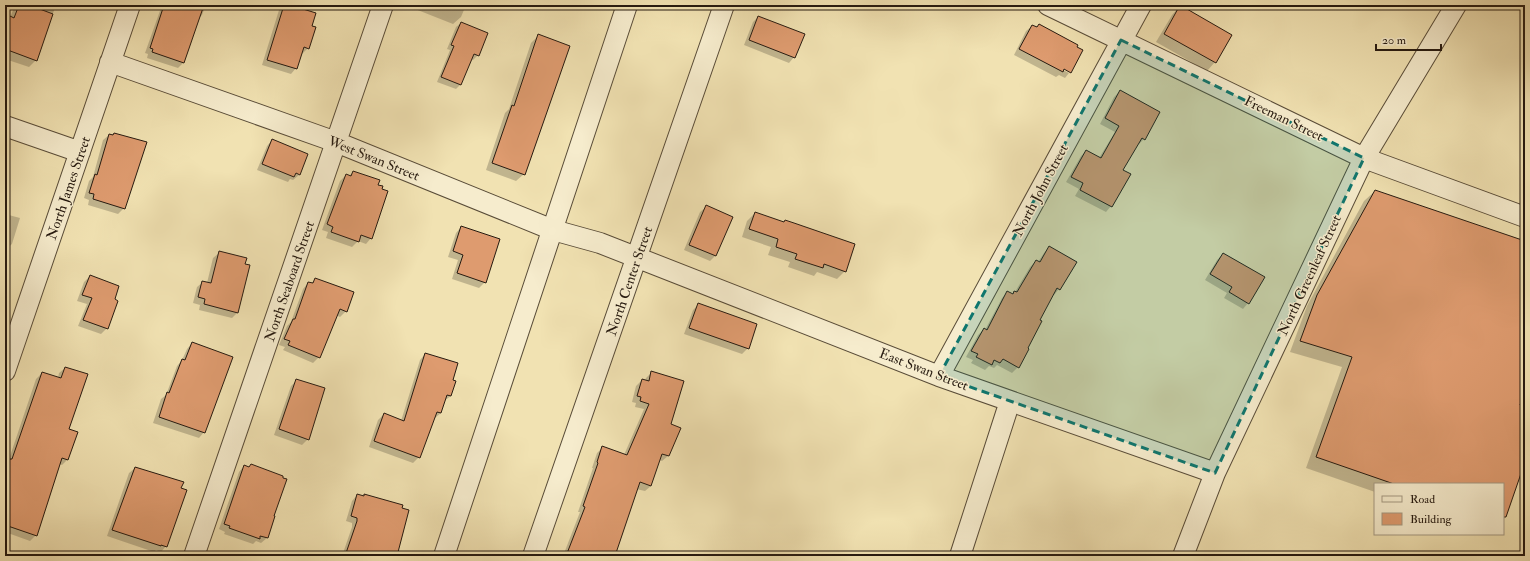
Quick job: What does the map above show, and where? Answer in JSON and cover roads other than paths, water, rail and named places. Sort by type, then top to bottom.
[{"type":"street","name":"North James Street","points":[[5,371],[130,5]]},
{"type":"street","name":"North Seaboard Street","points":[[194,556],[383,5]]},
{"type":"street","points":[[444,556],[627,5]]},
{"type":"street","name":"North Center Street","points":[[533,556],[724,5]]},
{"type":"street","name":"Freeman Street","points":[[1048,5],[1364,158],[1525,217]]},
{"type":"street","name":"North John Street","points":[[939,376],[1141,5]]},
{"type":"street","name":"North Greenleaf Street","points":[[1183,556],[1215,473],[1364,158],[1456,5]]},
{"type":"street","name":"West Swan Street","points":[[110,62],[336,142],[553,230],[600,243],[637,257]]},
{"type":"street","points":[[5,126],[80,152]]},
{"type":"street","name":"East Swan Street","points":[[637,257],[939,376],[1215,473]]},
{"type":"street","points":[[960,556],[1010,401]]}]
